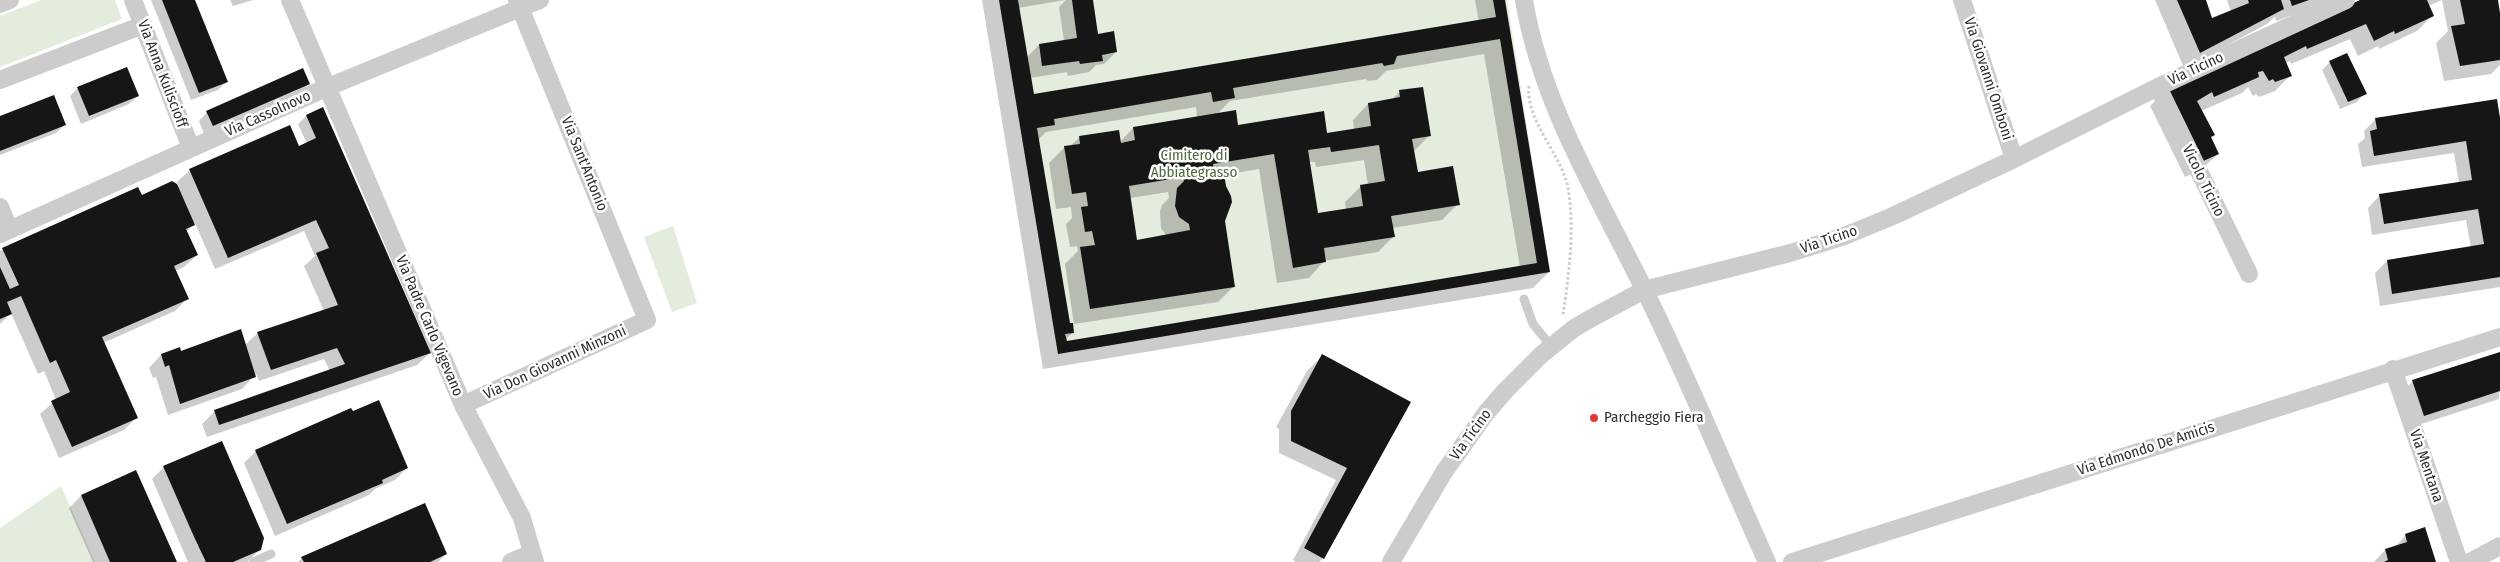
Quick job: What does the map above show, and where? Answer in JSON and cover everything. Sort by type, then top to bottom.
[{"type":"street","points":[[0,4],[10,0]]},
{"type":"street","name":"Via Anna Kuliscioff","points":[[134,0],[192,148]]},
{"type":"street","name":"Via Padre Carlo Vigevano","points":[[290,0],[463,405],[522,518],[534,557]]},
{"type":"street","name":"Via Cassolnovo","points":[[4,232],[519,4],[540,0]]},
{"type":"street","points":[[1524,0],[1539,68],[1602,209],[1644,290],[1767,562]]},
{"type":"street","name":"Via Giovanni Omboni","points":[[1962,0],[2014,159]]},
{"type":"street","name":"Via Ticino","points":[[1391,562],[1422,508],[1473,430],[1546,340],[1573,329],[1644,290],[1790,254],[1842,237],[1893,216],[2014,159],[2158,87],[2346,0]]},
{"type":"street","name":"Via Sant'Antonio","points":[[519,4],[647,320]]},
{"type":"street","points":[[0,80],[143,25]]},
{"type":"street","name":"Vicolo Ticino","points":[[2158,87],[2249,274]]},
{"type":"street","points":[[0,207],[4,232]]},
{"type":"street","name":"Via Don Giovanni Minzoni","points":[[463,405],[647,320]]},
{"type":"street","name":"Via Edmondo De Amicis","points":[[1792,562],[2393,369],[2500,337]]},
{"type":"street","name":"Via Mentana","points":[[2393,369],[2459,562]]},
{"type":"street","points":[[2470,562],[2500,546]]},
{"type":"street","points":[[511,562],[534,557]]},
{"type":"lane","points":[[1524,299],[1533,324],[1546,340]]},
{"type":"lane","points":[[188,535],[200,562]]},
{"type":"lane","points":[[253,562],[271,554]]},
{"type":"path","points":[[1529,80],[1530,107],[1568,187],[1570,254],[1562,319],[1546,340]]},
{"type":"green space","points":[[41,0],[115,0],[122,19],[0,67],[0,16]]},
{"type":"green space","name":"Cimitero di Abbiategrasso","points":[[999,0],[1507,0],[1550,272],[1058,354]]},
{"type":"green space","points":[[673,226],[697,303],[672,312],[644,237]]},
{"type":"green space","points":[[61,486],[95,562],[0,562],[0,528]]},
{"type":"building","points":[[162,0],[195,0],[228,82],[199,93]]},
{"type":"building","points":[[999,0],[1018,0],[1034,94],[1496,17],[1493,0],[1505,0],[1550,272],[1058,354]],"holes":[[[1500,39],[1537,263],[1067,341],[1065,334],[1074,333],[1073,323],[1070,323],[1037,128],[1055,125],[1054,119],[1211,92],[1213,102],[1235,98],[1233,88],[1382,63],[1384,66],[1394,64],[1397,56]]]},
{"type":"building","points":[[1072,0],[1093,0],[1098,34],[1114,31],[1117,52],[1102,55],[1103,61],[1080,64],[1079,61],[1042,66],[1039,44],[1077,38]]},
{"type":"building","points":[[2177,0],[2206,0],[2212,18],[2249,3],[2248,0],[2281,0],[2284,9],[2200,53]]},
{"type":"building","points":[[2290,0],[2309,0],[2292,6]]},
{"type":"building","points":[[2360,0],[2427,0],[2434,16],[2395,34],[2394,31],[2374,41],[2366,24],[2307,49],[2306,46],[2284,57],[2292,76],[2275,82],[2273,79],[2269,81],[2263,71],[2258,72],[2259,77],[2214,97],[2212,92],[2197,101],[2215,135],[2211,137],[2219,154],[2201,162],[2164,90]]},
{"type":"building","points":[[2460,0],[2498,0],[2500,13],[2500,60],[2460,66],[2451,26],[2465,24]]},
{"type":"building","points":[[2347,53],[2367,94],[2348,102],[2329,61]]},
{"type":"building","points":[[127,67],[139,96],[89,116],[77,87]]},
{"type":"building","points":[[303,68],[310,84],[213,126],[206,111]]},
{"type":"building","points":[[1423,87],[1431,136],[1412,139],[1418,172],[1453,166],[1460,205],[1391,216],[1395,237],[1324,248],[1326,262],[1293,268],[1274,154],[1213,164],[1215,175],[1224,173],[1226,186],[1231,196],[1232,202],[1225,221],[1235,287],[1090,309],[1080,247],[1095,245],[1092,231],[1085,232],[1081,207],[1088,206],[1086,192],[1072,194],[1064,146],[1080,144],[1079,136],[1119,130],[1121,143],[1135,140],[1133,127],[1236,110],[1238,125],[1324,111],[1327,133],[1371,126],[1368,103],[1400,97],[1399,90]],"holes":[[[1379,145],[1385,181],[1360,185],[1363,206],[1318,213],[1308,150],[1330,147],[1331,152]],[[1183,177],[1184,181],[1177,188],[1175,206],[1179,217],[1189,224],[1190,230],[1137,240],[1129,186]]]},
{"type":"building","points":[[54,95],[66,125],[0,151],[0,116]]},
{"type":"building","points":[[2497,99],[2500,118],[2500,277],[2392,294],[2387,260],[2484,244],[2478,209],[2384,224],[2379,194],[2472,180],[2466,141],[2374,156],[2370,131],[2377,129],[2375,118]]},
{"type":"building","points":[[323,107],[431,353],[219,425],[214,410],[345,364],[337,348],[271,370],[257,332],[338,305],[316,253],[329,248],[316,220],[228,258],[189,169],[290,125],[299,146],[316,138],[306,115]]},
{"type":"building","points":[[172,181],[177,184],[195,225],[186,229],[198,255],[174,266],[189,299],[102,337],[138,418],[72,447],[51,401],[70,392],[56,360],[50,363],[21,296],[7,302],[12,314],[0,319],[0,267],[10,289],[19,285],[2,248],[138,187],[142,195]]},
{"type":"building","points":[[241,329],[256,377],[180,404],[169,365],[165,367],[161,354],[180,347],[181,351]]},
{"type":"building","points":[[2500,352],[2500,391],[2424,416],[2412,380]]},
{"type":"building","points":[[1322,354],[1411,402],[1324,559],[1304,548],[1347,468],[1291,441],[1291,411]]},
{"type":"building","points":[[379,400],[408,468],[382,480],[383,483],[287,524],[255,450],[351,408],[353,411]]},
{"type":"building","points":[[222,441],[264,538],[261,550],[233,562],[205,562],[163,466]]},
{"type":"building","points":[[136,470],[177,562],[110,562],[81,495]]},
{"type":"building","points":[[425,503],[447,554],[430,562],[304,562],[301,557]]},
{"type":"building","points":[[2425,527],[2436,562],[2384,562],[2388,560],[2385,549],[2407,542],[2405,534]]},
{"type":"place","name":"Parcheggio Fiera","points":[[1594,418]]}]
